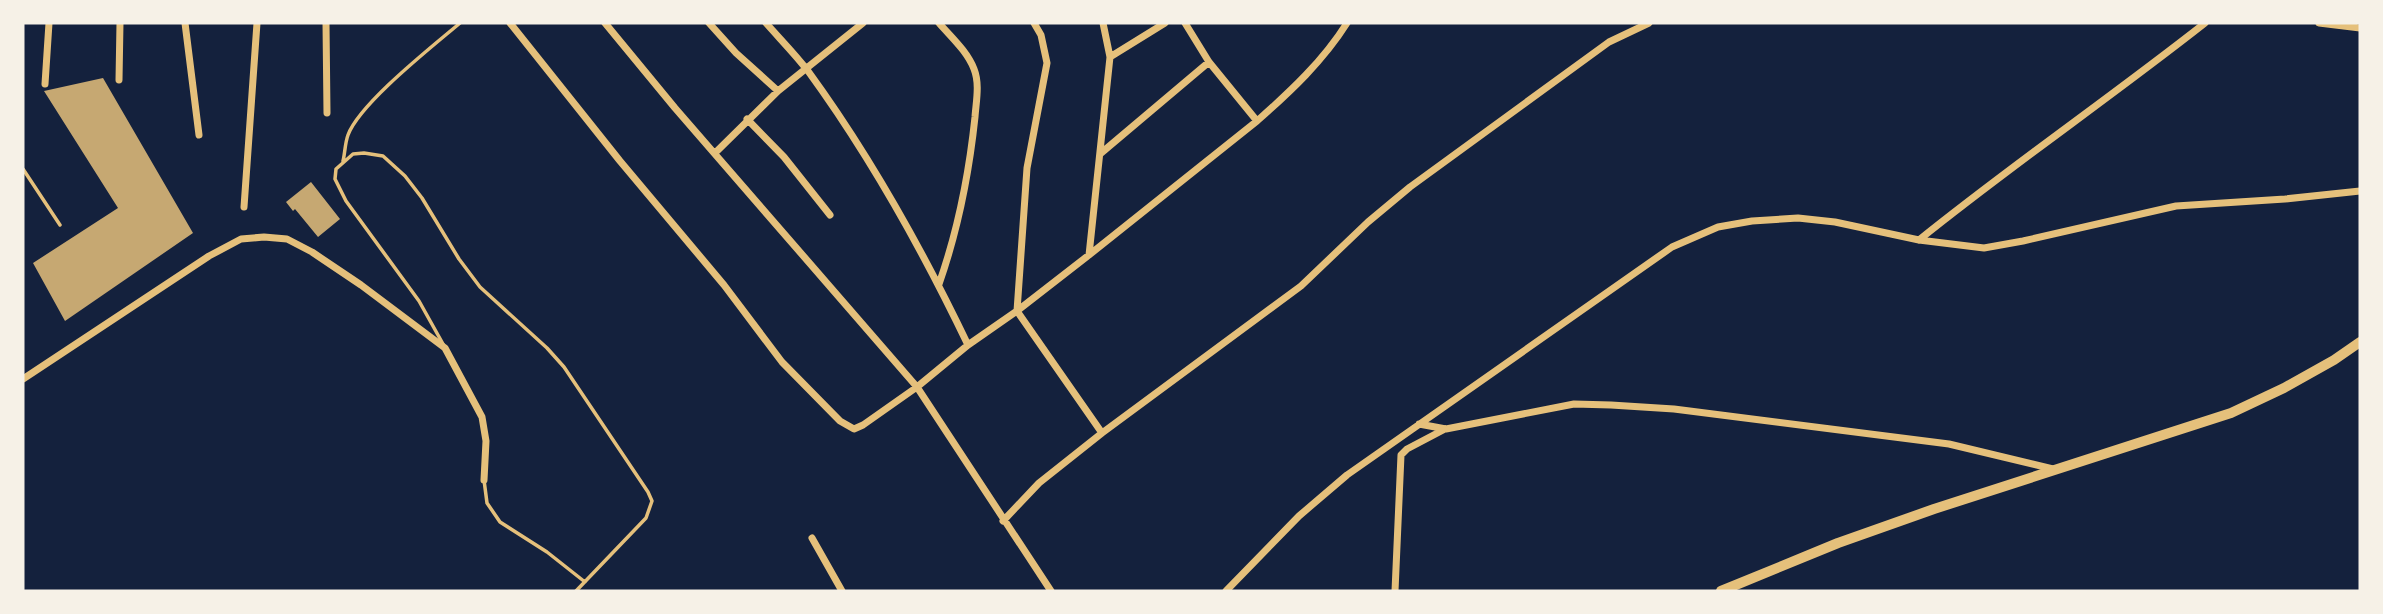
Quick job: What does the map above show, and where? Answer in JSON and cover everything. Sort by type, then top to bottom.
[{"type":"street","points":[[45,84],[49,23]]},
{"type":"street","points":[[120,23],[120,80]]},
{"type":"street","points":[[185,23],[199,135]]},
{"type":"street","points":[[244,207],[257,23]]},
{"type":"street","points":[[326,23],[327,113]]},
{"type":"street","points":[[510,23],[724,285],[782,362],[848,428],[854,429],[917,387],[968,345],[1089,256],[1257,121],[1321,59],[1347,23]]},
{"type":"street","points":[[605,23],[917,387],[1051,591]]},
{"type":"street","points":[[709,23],[736,53],[778,91]]},
{"type":"street","points":[[766,23],[807,69],[865,155],[939,284],[968,345]]},
{"type":"street","points":[[715,153],[778,91],[863,23]]},
{"type":"street","points":[[939,23],[967,55],[975,71],[977,88],[971,157],[948,258],[939,284]]},
{"type":"street","points":[[1034,23],[1041,35],[1047,63],[1027,168],[1017,311],[1102,433]]},
{"type":"street","points":[[1089,256],[1110,57],[1103,23]]},
{"type":"street","points":[[1110,57],[1165,23]]},
{"type":"street","points":[[1185,23],[1209,62],[1257,121]]},
{"type":"street","points":[[1003,521],[1039,483],[1102,433],[1301,286],[1368,222],[1410,187],[1609,42],[1649,23]]},
{"type":"street","points":[[1919,240],[2009,169],[2205,23]]},
{"type":"street","points":[[2319,23],[2360,28]]},
{"type":"street","points":[[1100,154],[1209,62]]},
{"type":"street","points":[[747,119],[784,157],[830,215]]},
{"type":"street","points":[[1226,591],[1299,516],[1347,475],[1672,247],[1718,227],[1752,221],[1798,218],[1835,222],[1919,240],[1984,248],[2176,206],[2285,200],[2360,191]]},
{"type":"street","points":[[23,379],[208,256],[241,239],[287,239],[312,252],[361,285],[445,348],[482,417],[486,441],[484,480]]},
{"type":"street","points":[[1721,591],[1838,543],[1934,509],[2231,413],[2284,388],[2360,342]]},
{"type":"street","points":[[1395,591],[1401,455],[1407,449],[1446,429],[1574,404],[1674,409],[1949,444],[2057,470]]},
{"type":"street","points":[[1418,424],[1446,429]]},
{"type":"street","points":[[812,538],[842,591]]},
{"type":"lane","points":[[343,161],[348,134],[360,116],[405,71],[460,23]]},
{"type":"lane","points":[[445,348],[419,301],[346,201],[335,179],[337,169],[343,161],[354,155],[364,153],[383,156],[405,176],[480,287],[564,367],[648,492],[652,501],[646,518],[576,591]]},
{"type":"lane","points":[[23,169],[60,225]]},
{"type":"lane","points":[[484,480],[487,503],[500,522],[547,552],[585,582]]},
{"type":"building","points":[[103,78],[193,233],[65,321],[33,263],[118,208],[44,91]]},
{"type":"building","points":[[311,182],[340,219],[318,237],[286,202]]}]
